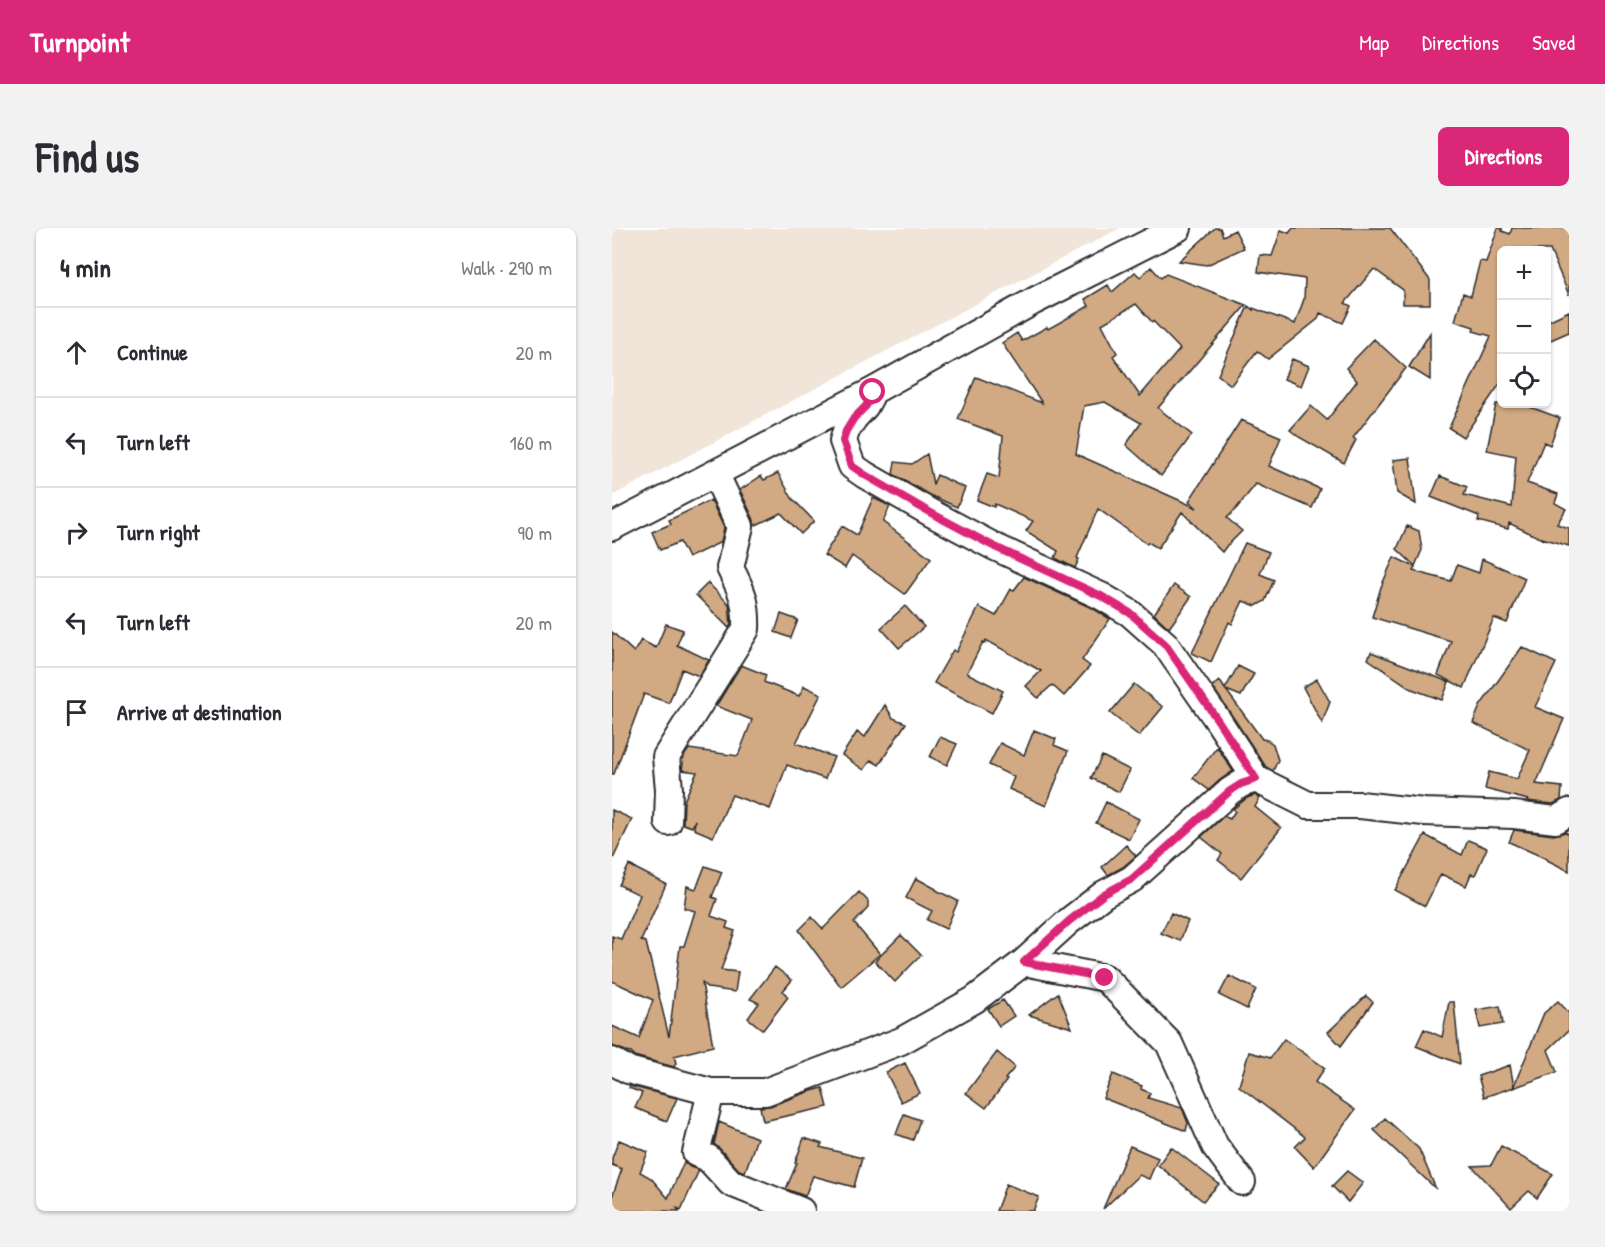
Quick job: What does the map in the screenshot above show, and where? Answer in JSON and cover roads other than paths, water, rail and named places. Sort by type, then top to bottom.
[{"type":"street","points":[[612,528],[873,392],[1034,302],[1178,228]]},
{"type":"street","points":[[873,392],[866,406],[854,418],[846,431],[843,441],[852,466],[995,547],[1101,596],[1130,613],[1165,644],[1256,779],[1308,806],[1360,804],[1424,812],[1565,819]]},
{"type":"street","points":[[668,822],[669,789],[666,757],[746,629],[747,610],[741,589],[730,568],[740,526],[716,475]]},
{"type":"street","points":[[612,1061],[628,1070],[711,1092],[765,1092],[901,1041],[974,1000],[1024,962],[1069,921],[1104,894],[1132,879],[1230,791],[1256,779]]},
{"type":"street","points":[[1024,962],[1105,978],[1169,1043],[1215,1146],[1242,1182]]},
{"type":"street","points":[[711,1092],[696,1153],[708,1158],[749,1201],[801,1211]]}]
